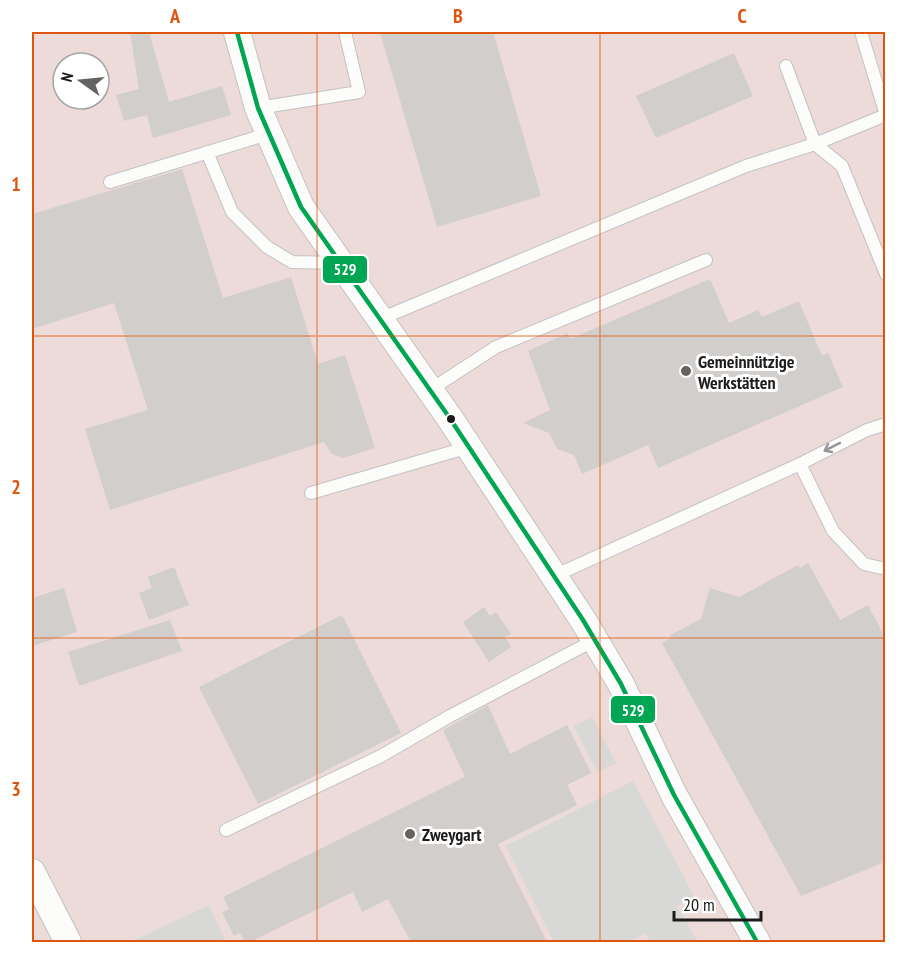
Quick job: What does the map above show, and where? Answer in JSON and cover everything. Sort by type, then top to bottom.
[{"type":"street","points":[[237,32],[258,108],[301,207],[469,447],[595,640],[621,684],[674,795],[758,942]]},
{"type":"street","points":[[32,872],[68,942]]},
{"type":"lane","points":[[258,108],[359,92],[345,32]]},
{"type":"lane","points":[[380,319],[746,166],[814,144],[885,115],[861,32]]},
{"type":"lane","points":[[786,66],[814,144],[842,166],[885,274]]},
{"type":"lane","points":[[110,182],[268,134]]},
{"type":"lane","points":[[207,152],[232,212],[267,247],[292,262],[340,263]]},
{"type":"lane","points":[[430,390],[496,347],[706,260]]},
{"type":"lane","points":[[554,576],[800,464],[867,430],[885,424]]},
{"type":"lane","points":[[311,493],[469,447]]},
{"type":"lane","points":[[800,464],[833,531],[864,564],[885,569]]},
{"type":"lane","points":[[226,830],[381,756],[450,716],[595,640]]},
{"type":"shaded area","points":[[32,32],[885,32],[885,942],[32,942]]},
{"type":"shaded area","points":[[592,717],[616,763],[597,772],[574,726]]},
{"type":"shaded area","points":[[633,781],[694,896],[677,906],[698,942],[651,942],[646,933],[628,942],[554,942],[506,846]]},
{"type":"shaded area","points":[[209,905],[226,942],[130,942]]},
{"type":"building","points":[[130,32],[149,32],[169,102],[222,86],[231,115],[153,138],[147,115],[124,121],[116,95],[139,89]]},
{"type":"building","points":[[380,32],[493,32],[541,196],[437,227]]},
{"type":"building","points":[[734,53],[753,96],[656,138],[636,96]]},
{"type":"building","points":[[182,169],[223,298],[291,277],[318,364],[345,355],[375,448],[343,458],[332,454],[324,442],[110,510],[85,429],[148,410],[114,303],[32,329],[32,214]]},
{"type":"building","name":"Gemeinnützige Werkstätten","points":[[710,279],[729,323],[758,310],[762,317],[799,301],[822,356],[828,353],[843,387],[658,468],[648,445],[582,474],[574,455],[557,449],[549,433],[523,423],[550,410],[528,351],[568,333],[570,339]]},
{"type":"building","points":[[808,563],[840,620],[868,605],[885,638],[885,862],[801,896],[662,643],[671,638],[670,635],[701,619],[710,588],[739,597],[798,565],[800,568]]},
{"type":"building","points":[[174,567],[189,605],[149,620],[139,593],[152,588],[148,577]]},
{"type":"building","points":[[64,588],[77,632],[32,646],[32,598]]},
{"type":"building","points":[[484,607],[490,616],[496,612],[511,634],[505,637],[511,647],[489,662],[463,622]]},
{"type":"building","points":[[342,615],[401,733],[258,804],[199,687]]},
{"type":"building","points":[[170,620],[182,651],[79,686],[68,652]]},
{"type":"building","points":[[488,705],[510,754],[567,725],[591,773],[567,785],[577,805],[498,844],[547,942],[411,942],[388,899],[362,912],[353,892],[250,942],[245,942],[240,933],[234,936],[222,912],[229,909],[223,897],[465,777],[443,730]]},
{"type":"transit line","name":"529","points":[[237,32],[258,108],[301,207],[449,417],[583,620],[621,684],[674,795],[757,942]]},
{"type":"place","name":"Gemeinnützige Werkstätten","points":[[686,371]]},
{"type":"place","name":"Zweygart","points":[[410,834]]}]
